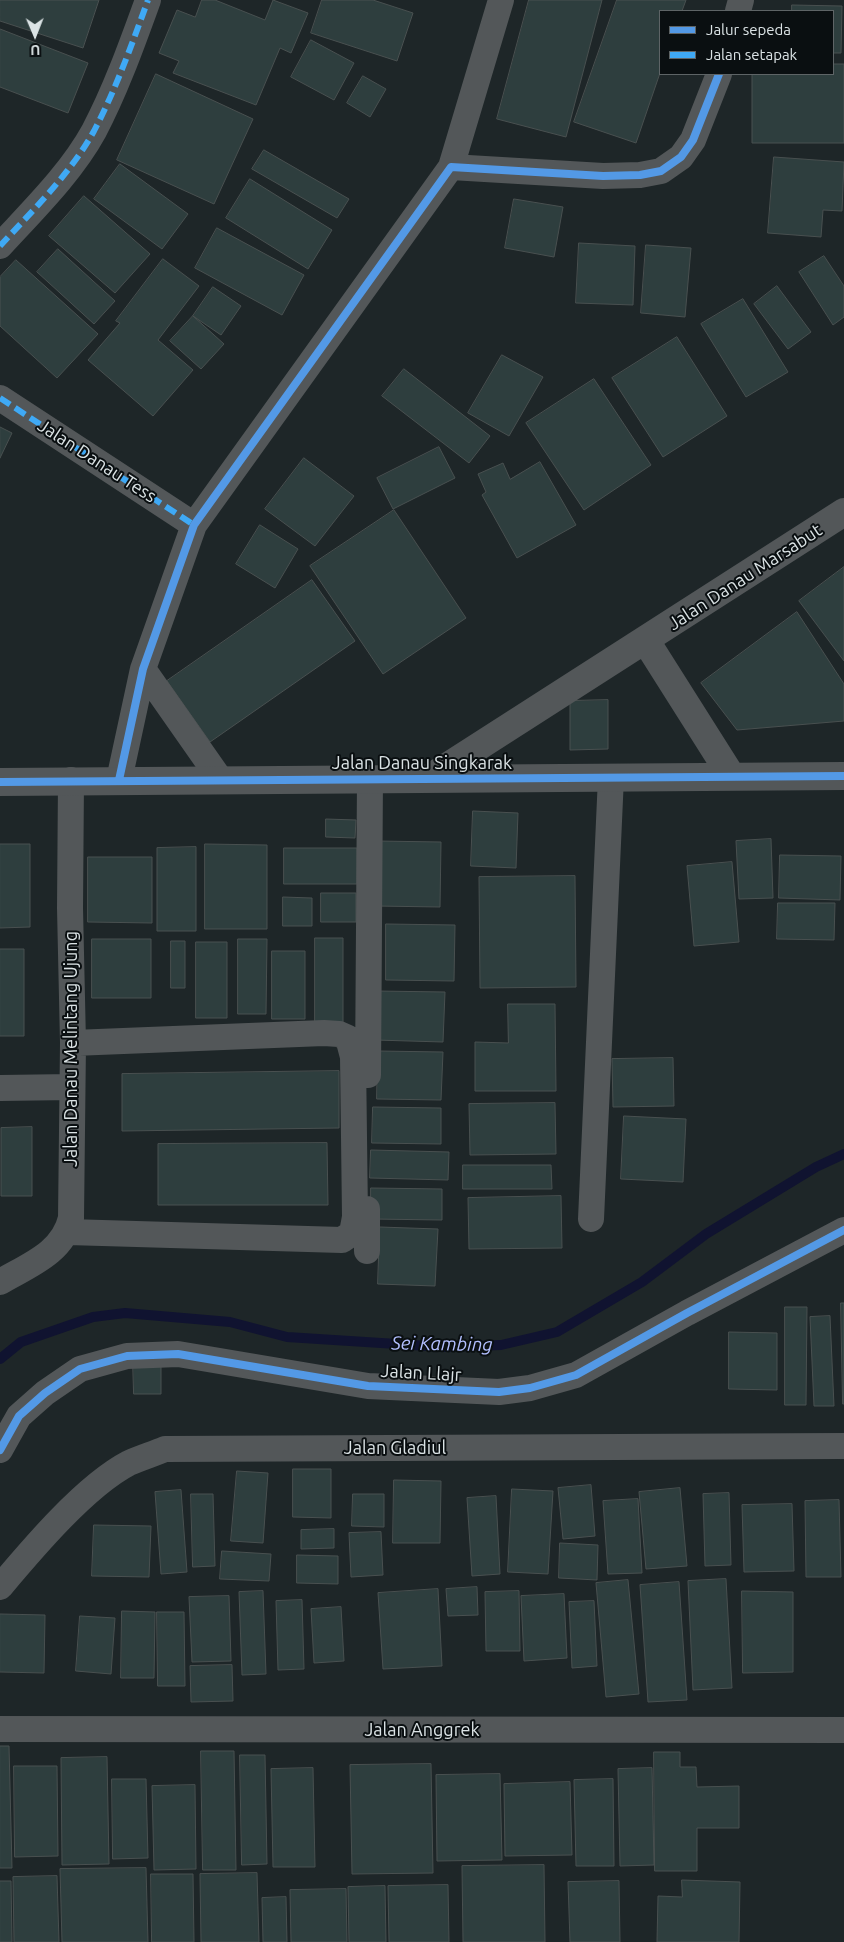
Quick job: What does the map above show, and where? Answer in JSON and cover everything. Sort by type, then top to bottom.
[{"type":"street","points":[[0,246],[63,175],[94,132],[126,60],[148,0]]},
{"type":"street","points":[[119,780],[144,669],[194,525],[451,167],[501,0]]},
{"type":"street","points":[[451,167],[603,176],[640,175],[661,171],[680,157],[694,140],[719,75]]},
{"type":"street","name":"Jalan Danau Tess","points":[[0,398],[194,525]]},
{"type":"street","name":"Jalan Danau Marsabut","points":[[431,777],[646,641],[844,512]]},
{"type":"street","points":[[646,641],[732,777]]},
{"type":"street","points":[[144,669],[220,779]]},
{"type":"street","name":"Jalan Danau Singkarak","points":[[0,782],[431,777],[844,776]]},
{"type":"street","points":[[591,1219],[611,777]]},
{"type":"street","points":[[367,1250],[370,778]]},
{"type":"street","name":"Jalan Danau Melintang Ujung","points":[[68,1232],[71,1218],[73,1043],[70,908],[71,780]]},
{"type":"street","points":[[0,1282],[51,1252],[68,1232],[342,1240],[352,1233],[355,1217],[354,1057],[348,1038],[339,1034],[324,1033],[73,1043]]},
{"type":"street","points":[[0,1088],[72,1087]]},
{"type":"street","name":"Jalan Llajr","points":[[0,1450],[19,1416],[45,1393],[80,1368],[127,1356],[178,1354],[368,1386],[499,1392],[530,1388],[576,1375],[687,1312],[844,1230]]},
{"type":"street","name":"Jalan Gladiul","points":[[0,1588],[44,1536],[97,1486],[128,1464],[164,1449],[844,1446]]},
{"type":"street","name":"Jalan Anggrek","points":[[0,1729],[844,1730]]},
{"type":"building","points":[[0,0],[99,0],[83,48],[0,21]]},
{"type":"building","points":[[202,0],[215,0],[265,20],[273,0],[308,13],[291,53],[280,48],[256,105],[173,73],[179,61],[159,53],[177,10],[195,17]]},
{"type":"building","points":[[322,0],[373,0],[413,13],[397,61],[311,33]]},
{"type":"building","points":[[529,0],[602,0],[566,137],[497,119]]},
{"type":"building","points":[[617,0],[686,0],[682,10],[659,10],[659,75],[636,143],[574,122]]},
{"type":"building","points":[[792,5],[842,6],[841,53],[834,53],[834,10],[792,10]]},
{"type":"building","points":[[0,29],[88,63],[68,113],[0,87]]},
{"type":"building","points":[[311,40],[354,63],[334,100],[291,77]]},
{"type":"building","points":[[834,64],[844,64],[844,143],[752,143],[752,75],[834,75]]},
{"type":"building","points":[[156,74],[253,119],[214,204],[117,160]]},
{"type":"building","points":[[363,76],[386,89],[370,117],[347,103]]},
{"type":"building","points":[[264,150],[349,199],[337,218],[252,169]]},
{"type":"building","points":[[774,157],[844,162],[842,211],[823,210],[821,237],[768,233]]},
{"type":"building","points":[[120,164],[188,214],[162,249],[94,199]]},
{"type":"building","points":[[250,179],[332,230],[308,269],[226,218]]},
{"type":"building","points":[[84,196],[150,254],[115,293],[49,236]]},
{"type":"building","points":[[514,199],[563,207],[554,257],[505,248]]},
{"type":"building","points":[[217,228],[304,275],[282,315],[195,268]]},
{"type":"building","points":[[579,243],[635,246],[633,305],[576,303]]},
{"type":"building","points":[[646,245],[691,248],[685,317],[641,313]]},
{"type":"building","points":[[58,249],[115,301],[94,324],[37,272]]},
{"type":"building","points":[[824,256],[844,286],[844,317],[833,325],[799,272]]},
{"type":"building","points":[[163,259],[199,286],[158,340],[193,370],[153,416],[88,360],[120,323],[116,321]]},
{"type":"building","points":[[16,260],[98,334],[57,378],[0,326],[0,277]]},
{"type":"building","points":[[777,286],[811,332],[788,349],[754,304]]},
{"type":"building","points":[[213,287],[241,306],[221,335],[193,316]]},
{"type":"building","points":[[743,299],[788,372],[746,397],[701,324]]},
{"type":"building","points":[[193,316],[224,344],[201,369],[170,341]]},
{"type":"building","points":[[677,337],[727,416],[663,457],[612,378]]},
{"type":"building","points":[[502,355],[543,377],[509,436],[468,413]]},
{"type":"building","points":[[404,369],[490,436],[469,463],[382,396]]},
{"type":"building","points":[[594,379],[651,465],[584,510],[526,423]]},
{"type":"building","points":[[0,427],[12,433],[0,458]]},
{"type":"building","points":[[439,447],[455,478],[393,509],[377,478]]},
{"type":"building","points":[[304,458],[354,496],[315,546],[265,509]]},
{"type":"building","points":[[540,462],[576,525],[517,558],[482,495],[486,492],[478,474],[503,463],[510,479]]},
{"type":"building","points":[[394,510],[466,618],[383,674],[310,566]]},
{"type":"building","points":[[260,525],[298,549],[275,588],[236,564]]},
{"type":"building","points":[[844,567],[844,661],[799,601]]},
{"type":"building","points":[[312,580],[355,641],[210,742],[167,681]]},
{"type":"building","points":[[797,612],[844,684],[844,721],[737,730],[701,683]]},
{"type":"building","points":[[608,700],[608,749],[570,750],[570,701]]},
{"type":"building","points":[[473,811],[518,813],[516,868],[471,866]]},
{"type":"building","points":[[326,819],[356,820],[355,838],[326,837]]},
{"type":"building","points":[[771,839],[773,898],[739,899],[736,841]]},
{"type":"building","points":[[376,841],[441,842],[440,907],[375,906]]},
{"type":"building","points":[[0,844],[30,844],[30,927],[0,928]]},
{"type":"building","points":[[205,844],[267,845],[267,929],[205,929]]},
{"type":"building","points":[[196,847],[196,931],[157,931],[157,848]]},
{"type":"building","points":[[284,848],[357,848],[357,884],[284,884]]},
{"type":"building","points":[[780,855],[841,856],[840,900],[779,898]]},
{"type":"building","points":[[88,857],[152,857],[152,923],[88,922]]},
{"type":"building","points":[[732,862],[739,942],[694,946],[687,866]]},
{"type":"building","points":[[575,876],[576,987],[480,988],[479,877]]},
{"type":"building","points":[[321,893],[356,893],[356,922],[321,922]]},
{"type":"building","points":[[283,897],[312,898],[312,926],[283,926]]},
{"type":"building","points":[[778,903],[835,903],[834,940],[777,939]]},
{"type":"building","points":[[386,924],[455,925],[454,981],[386,980]]},
{"type":"building","points":[[315,938],[343,938],[343,1023],[315,1023]]},
{"type":"building","points":[[92,939],[151,939],[151,998],[92,998]]},
{"type":"building","points":[[238,939],[267,939],[266,1014],[238,1014]]},
{"type":"building","points":[[171,941],[185,941],[185,988],[171,988]]},
{"type":"building","points":[[196,942],[227,942],[227,1018],[196,1018]]},
{"type":"building","points":[[0,949],[24,949],[24,1036],[0,1036]]},
{"type":"building","points":[[272,951],[305,951],[305,1019],[272,1019]]},
{"type":"building","points":[[376,991],[445,992],[443,1042],[375,1040]]},
{"type":"building","points":[[508,1004],[555,1004],[556,1091],[475,1091],[475,1042],[508,1043]]},
{"type":"building","points":[[378,1051],[443,1052],[441,1100],[377,1099]]},
{"type":"building","points":[[673,1058],[674,1106],[613,1107],[612,1059]]},
{"type":"building","points":[[339,1071],[339,1128],[122,1131],[122,1074]]},
{"type":"building","points":[[555,1103],[556,1154],[470,1155],[469,1104]]},
{"type":"building","points":[[373,1107],[441,1108],[441,1144],[372,1143]]},
{"type":"building","points":[[624,1116],[686,1119],[683,1182],[621,1179]]},
{"type":"building","points":[[32,1127],[32,1196],[1,1196],[1,1128]]},
{"type":"building","points":[[327,1143],[328,1205],[158,1205],[158,1144]]},
{"type":"building","points":[[371,1150],[449,1152],[448,1180],[370,1178]]},
{"type":"building","points":[[463,1165],[551,1165],[552,1189],[463,1189]]},
{"type":"building","points":[[371,1188],[442,1189],[442,1220],[371,1219]]},
{"type":"building","points":[[561,1196],[562,1248],[469,1249],[468,1198]]},
{"type":"building","points":[[380,1227],[438,1229],[435,1286],[378,1284]]},
{"type":"building","points":[[841,1303],[844,1303],[844,1404],[843,1404]]},
{"type":"building","points":[[785,1307],[807,1307],[806,1405],[785,1405]]},
{"type":"building","points":[[830,1316],[834,1406],[814,1406],[810,1317]]},
{"type":"building","points":[[729,1332],[777,1333],[777,1390],[729,1389]]},
{"type":"building","points":[[133,1361],[161,1361],[161,1394],[134,1394]]},
{"type":"building","points":[[293,1469],[331,1469],[331,1518],[293,1517]]},
{"type":"building","points":[[237,1471],[268,1473],[263,1543],[231,1541]]},
{"type":"building","points":[[394,1480],[441,1481],[440,1543],[393,1543]]},
{"type":"building","points":[[591,1485],[595,1536],[563,1539],[558,1488]]},
{"type":"building","points":[[680,1488],[687,1566],[646,1569],[639,1492]]},
{"type":"building","points":[[512,1489],[553,1491],[548,1574],[508,1572]]},
{"type":"building","points":[[181,1490],[187,1572],[161,1574],[155,1492]]},
{"type":"building","points":[[729,1493],[731,1565],[705,1566],[703,1494]]},
{"type":"building","points":[[191,1494],[213,1494],[215,1566],[193,1567]]},
{"type":"building","points":[[353,1494],[384,1494],[384,1527],[352,1526]]},
{"type":"building","points":[[496,1496],[500,1574],[472,1576],[467,1498]]},
{"type":"building","points":[[638,1499],[642,1573],[608,1574],[603,1501]]},
{"type":"building","points":[[839,1500],[841,1577],[806,1577],[805,1501]]},
{"type":"building","points":[[792,1504],[794,1571],[744,1572],[742,1505]]},
{"type":"building","points":[[94,1525],[151,1526],[149,1577],[92,1576]]},
{"type":"building","points":[[334,1529],[334,1548],[301,1549],[301,1530]]},
{"type":"building","points":[[381,1532],[383,1575],[351,1577],[349,1533]]},
{"type":"building","points":[[560,1543],[598,1545],[597,1580],[559,1578]]},
{"type":"building","points":[[222,1551],[271,1554],[269,1581],[220,1579]]},
{"type":"building","points":[[297,1555],[338,1556],[338,1584],[297,1583]]},
{"type":"building","points":[[726,1579],[732,1688],[693,1690],[688,1581]]},
{"type":"building","points":[[628,1580],[639,1694],[606,1697],[596,1583]]},
{"type":"building","points":[[679,1582],[687,1700],[648,1702],[640,1585]]},
{"type":"building","points":[[477,1587],[478,1615],[448,1616],[446,1589]]},
{"type":"building","points":[[438,1589],[442,1666],[383,1669],[378,1593]]},
{"type":"building","points":[[263,1591],[266,1674],[242,1675],[239,1592]]},
{"type":"building","points":[[519,1591],[520,1651],[486,1651],[485,1592]]},
{"type":"building","points":[[742,1591],[793,1592],[793,1672],[743,1673]]},
{"type":"building","points":[[564,1594],[567,1658],[524,1661],[521,1596]]},
{"type":"building","points":[[229,1596],[231,1661],[192,1662],[189,1597]]},
{"type":"building","points":[[302,1600],[304,1669],[278,1670],[276,1601]]},
{"type":"building","points":[[594,1601],[597,1666],[572,1668],[569,1602]]},
{"type":"building","points":[[341,1607],[344,1661],[314,1663],[311,1609]]},
{"type":"building","points":[[122,1611],[155,1612],[154,1678],[121,1678]]},
{"type":"building","points":[[157,1612],[184,1612],[185,1686],[158,1686]]},
{"type":"building","points":[[0,1614],[45,1615],[44,1673],[0,1672]]},
{"type":"building","points":[[80,1616],[115,1618],[111,1674],[76,1671]]},
{"type":"building","points":[[232,1665],[233,1701],[191,1702],[190,1666]]},
{"type":"building","points":[[0,1746],[9,1746],[12,1868],[0,1868]]},
{"type":"building","points":[[201,1751],[234,1751],[236,1870],[203,1870]]},
{"type":"building","points":[[654,1752],[680,1752],[680,1767],[696,1767],[697,1787],[739,1786],[739,1828],[697,1828],[697,1871],[655,1871]]},
{"type":"building","points":[[240,1755],[265,1755],[267,1864],[242,1865]]},
{"type":"building","points":[[107,1757],[109,1864],[62,1865],[61,1758]]},
{"type":"building","points":[[431,1764],[433,1873],[352,1874],[350,1765]]},
{"type":"building","points":[[14,1766],[57,1766],[58,1856],[15,1857]]},
{"type":"building","points":[[313,1768],[315,1867],[273,1867],[271,1769]]},
{"type":"building","points":[[652,1768],[654,1865],[620,1866],[618,1769]]},
{"type":"building","points":[[500,1774],[502,1860],[437,1861],[436,1775]]},
{"type":"building","points":[[112,1779],[146,1779],[148,1858],[113,1859]]},
{"type":"building","points":[[613,1779],[614,1866],[576,1866],[574,1780]]},
{"type":"building","points":[[570,1782],[572,1855],[505,1856],[504,1784]]},
{"type":"building","points":[[195,1785],[196,1869],[154,1870],[152,1786]]},
{"type":"building","points":[[544,1865],[545,1942],[463,1942],[462,1866]]},
{"type":"building","points":[[146,1868],[148,1942],[62,1942],[60,1869]]},
{"type":"building","points":[[257,1873],[259,1942],[201,1942],[200,1874]]},
{"type":"building","points":[[151,1874],[193,1874],[194,1942],[152,1942]]},
{"type":"building","points":[[57,1876],[59,1942],[14,1942],[13,1877]]},
{"type":"building","points":[[682,1880],[740,1882],[739,1942],[657,1942],[658,1896],[682,1897]]},
{"type":"building","points":[[0,1881],[11,1881],[12,1942],[0,1942]]},
{"type":"building","points":[[619,1881],[620,1942],[570,1942],[568,1882]]},
{"type":"building","points":[[448,1885],[449,1942],[389,1942],[388,1886]]},
{"type":"building","points":[[385,1886],[386,1942],[349,1942],[348,1887]]},
{"type":"building","points":[[346,1889],[347,1942],[291,1942],[290,1890]]},
{"type":"building","points":[[286,1897],[287,1942],[263,1942],[262,1898]]},
{"type":"waterway","name":"Sei Kambing","points":[[0,1359],[21,1342],[93,1317],[125,1313],[230,1322],[287,1337],[444,1347],[501,1345],[557,1332],[642,1282],[706,1234],[816,1167],[844,1154]]},
{"type":"marked path","points":[[0,246],[51,191],[85,147],[117,83],[148,0]]},
{"type":"marked path","points":[[0,398],[194,525]]},
{"type":"cycle path","points":[[119,780],[143,669],[194,525],[451,167],[603,176],[640,175],[661,171],[681,157],[693,140],[719,75]]},
{"type":"cycle path","points":[[0,782],[844,776]]},
{"type":"cycle path","points":[[0,1450],[19,1416],[45,1393],[80,1369],[127,1356],[178,1354],[368,1386],[499,1392],[530,1388],[576,1375],[687,1313],[844,1230]]}]
